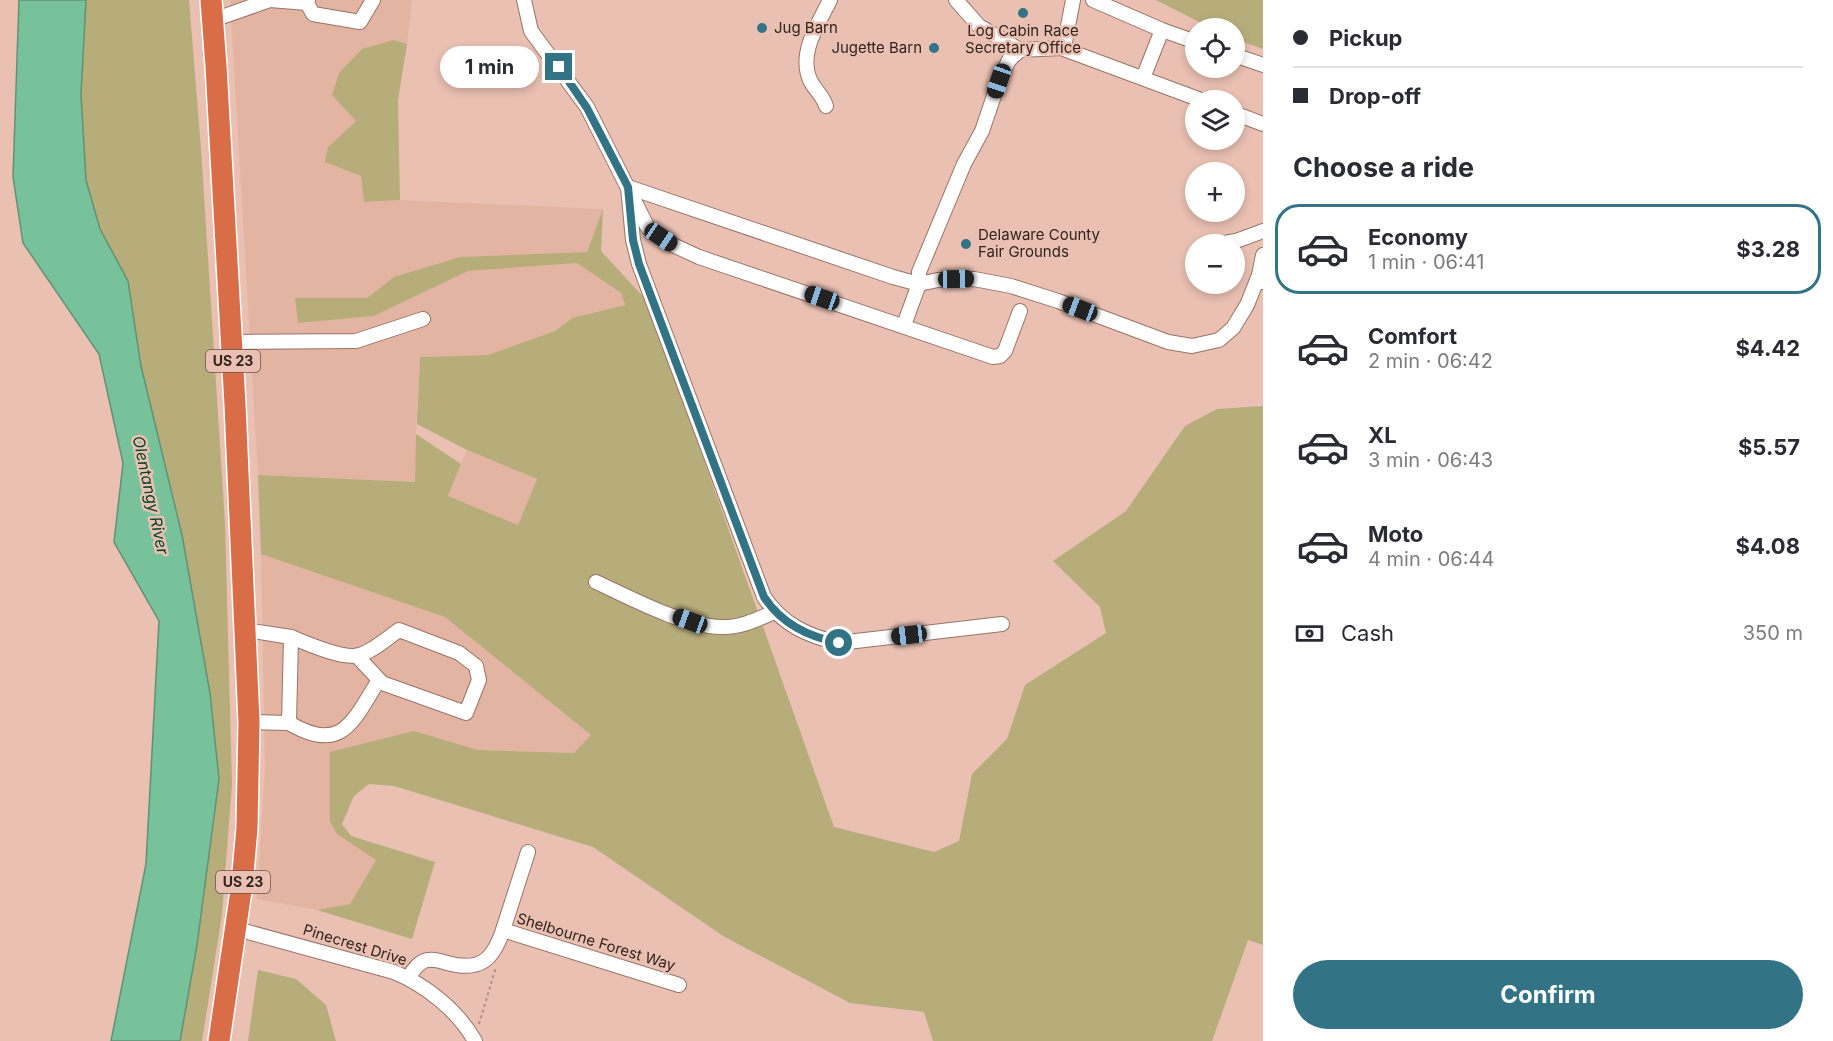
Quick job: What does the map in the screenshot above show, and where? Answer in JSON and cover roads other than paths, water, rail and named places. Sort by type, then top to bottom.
[{"type":"highway","name":"US 23","points":[[212,10],[232,342],[249,722],[247,828],[237,929],[219,1041]]},
{"type":"street","points":[[212,10],[270,0],[307,2],[313,14],[360,22],[373,0]]},
{"type":"street","points":[[524,0],[531,31],[587,108],[648,228],[673,245],[699,257],[993,357],[1000,356],[1005,351],[1020,311]]},
{"type":"street","points":[[826,106],[822,95],[812,83],[805,64],[809,45],[830,0]]},
{"type":"street","points":[[956,0],[979,26],[1020,50],[1061,48],[1185,94]]},
{"type":"street","points":[[1061,48],[1065,42],[1073,0]]},
{"type":"street","points":[[1093,0],[1185,38]]},
{"type":"street","points":[[1143,78],[1162,30]]},
{"type":"street","points":[[904,325],[919,284],[919,272],[964,164],[982,131],[999,81],[1009,60],[1020,50]]},
{"type":"street","points":[[1245,59],[1263,65]]},
{"type":"street","points":[[1245,117],[1263,124]]},
{"type":"street","points":[[628,187],[893,277],[919,284],[938,280],[974,279],[1011,286],[1168,342],[1192,346],[1219,340],[1233,328],[1261,279],[1263,255]]},
{"type":"street","points":[[628,187],[633,240],[639,264],[764,597],[774,612],[799,630],[817,638],[839,643],[1002,624]]},
{"type":"street","points":[[1245,238],[1263,231]]},
{"type":"street","points":[[232,342],[356,341],[423,320]]},
{"type":"street","points":[[596,582],[650,607],[690,621],[722,627],[752,622],[774,612]]},
{"type":"street","points":[[246,630],[291,637],[331,653],[357,656],[375,648],[399,630],[459,653],[476,666],[478,680],[466,713],[382,683],[357,656]]},
{"type":"street","points":[[289,723],[291,637]]},
{"type":"street","points":[[249,722],[289,723],[305,733],[315,735],[326,736],[344,731],[379,680]]},
{"type":"street","name":"Shelbourne Forest Way","points":[[408,978],[417,966],[425,961],[435,960],[460,966],[481,962],[496,948],[528,852]]},
{"type":"street","name":"Pinecrest Drive","points":[[237,929],[394,972],[408,978],[450,1010],[469,1030],[475,1041]]},
{"type":"street","name":"Shelbourne Forest Way","points":[[503,930],[679,985]]},
{"type":"water","name":"Olentangy River","points":[[19,0],[86,0],[81,95],[86,180],[100,229],[128,281],[141,366],[182,535],[210,693],[219,779],[197,945],[180,1041],[111,1041],[146,864],[159,621],[114,542],[123,463],[99,354],[23,243],[13,177]]},
{"type":"place","name":"Log Cabin Race Secretary Office","points":[[1023,13]]},
{"type":"place","name":"Jug Barn","points":[[762,28]]},
{"type":"place","name":"Jugette Barn","points":[[934,48]]},
{"type":"place","name":"Delaware County Fair Grounds","points":[[966,244]]}]
